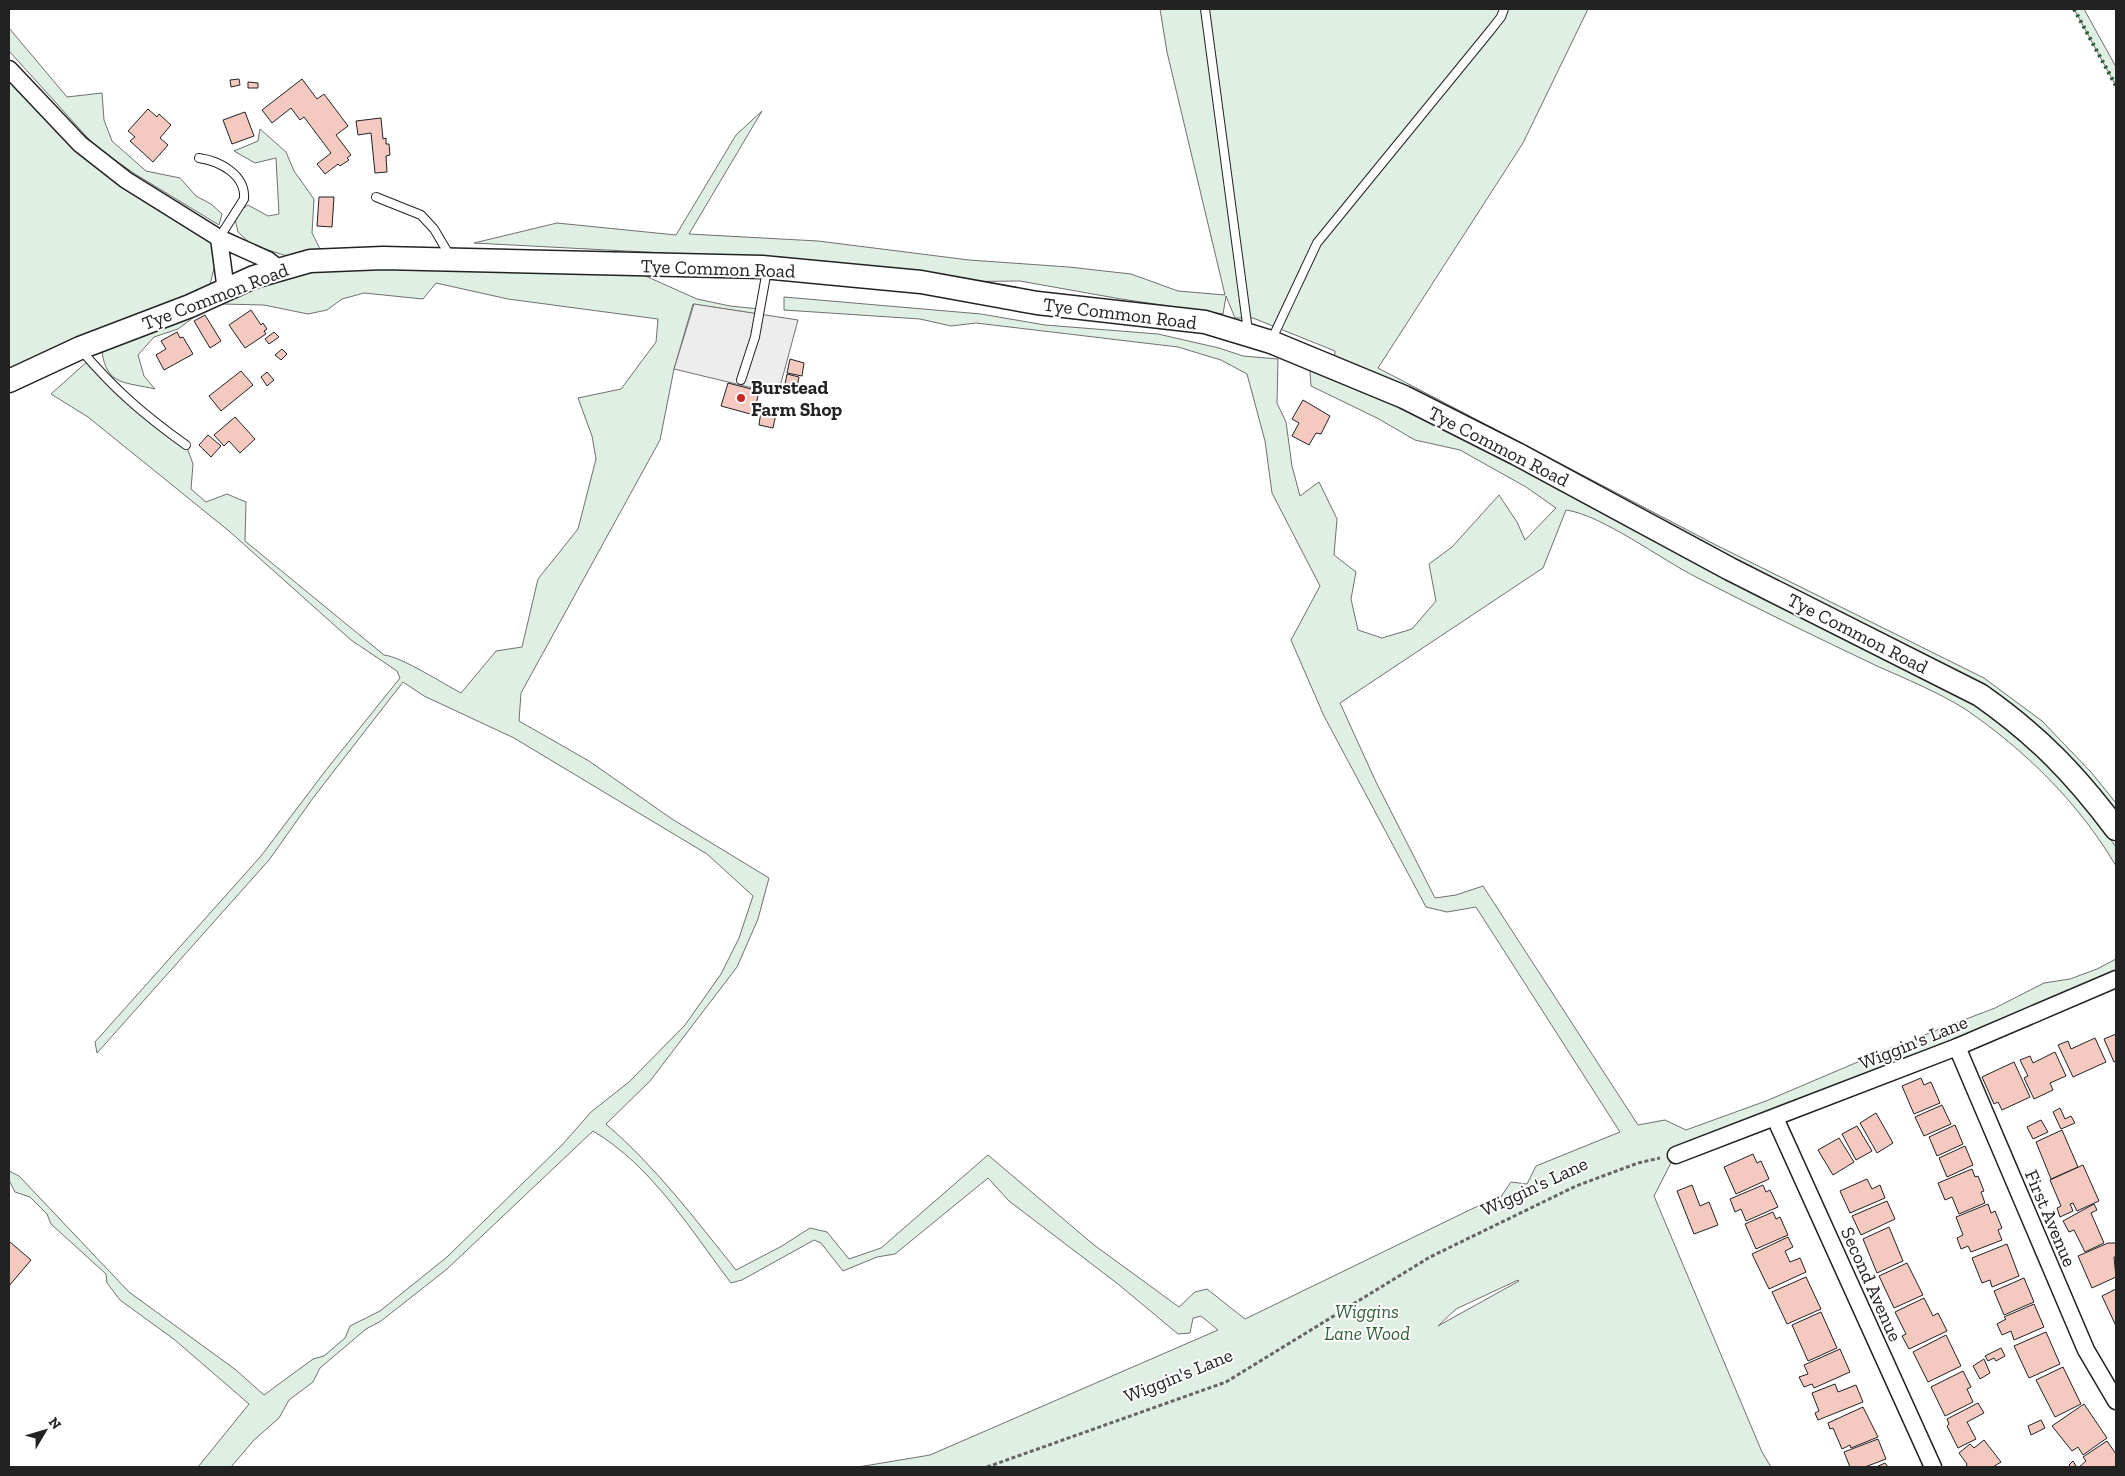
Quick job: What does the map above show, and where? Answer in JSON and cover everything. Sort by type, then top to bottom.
[{"type":"street","points":[[9,69],[80,144],[126,180],[219,238],[268,260],[278,268]]},
{"type":"street","points":[[219,238],[226,291]]},
{"type":"street","name":"Tye Common Road","points":[[9,381],[80,348],[226,291],[278,268],[310,261],[382,258],[768,268],[921,282],[1037,303],[1204,322],[1271,342],[1404,397],[1517,454],[1730,569],[1980,695],[2017,721],[2052,753],[2084,786],[2116,829]]},
{"type":"street","name":"Wiggin's Lane","points":[[1676,1154],[1775,1118],[1957,1047],[2116,979]]},
{"type":"street","name":"First Avenue","points":[[1957,1047],[2086,1350],[2116,1401]]},
{"type":"street","name":"Second Avenue","points":[[1775,1118],[1933,1467]]},
{"type":"lane","points":[[1205,9],[1249,336]]},
{"type":"lane","points":[[1271,342],[1317,243],[1502,17],[1504,9]]},
{"type":"lane","points":[[199,158],[212,160],[232,171],[242,184],[244,192],[244,199],[219,238]]},
{"type":"lane","points":[[376,197],[421,215],[434,229],[452,260]]},
{"type":"lane","points":[[741,380],[755,337],[768,268]]},
{"type":"lane","points":[[80,348],[109,383],[150,419],[186,445]]},
{"type":"path","name":"Wiggin's Lane","points":[[986,1467],[1226,1382],[1430,1257],[1576,1186],[1638,1163],[1676,1154]]},
{"type":"green space","name":"Wiggins Lane Wood","points":[[1160,9],[1588,9],[1523,143],[1378,368],[1716,545],[1984,678],[2042,721],[2091,772],[2116,803],[2116,829],[2017,721],[1670,549],[1757,596],[1983,707],[2029,742],[2073,788],[2116,847],[2116,866],[2085,821],[2049,779],[2009,742],[1965,709],[1933,691],[1831,644],[1696,577],[1597,520],[1566,510],[1543,568],[1340,703],[1376,782],[1435,898],[1456,895],[1483,886],[1638,1125],[1665,1120],[1686,1130],[1766,1101],[1893,1047],[1995,1008],[2044,983],[2070,979],[2097,969],[2116,959],[2116,979],[1675,1155],[1654,1196],[1762,1452],[1771,1467],[858,1467],[930,1455],[1218,1330],[1201,1316],[1193,1318],[1190,1333],[1178,1334],[1118,1284],[1009,1201],[988,1178],[895,1254],[877,1257],[843,1271],[821,1243],[814,1240],[742,1280],[731,1283],[685,1220],[652,1180],[614,1145],[593,1131],[447,1269],[381,1321],[366,1329],[320,1368],[313,1382],[289,1400],[279,1418],[254,1440],[231,1467],[198,1467],[249,1404],[175,1340],[120,1300],[107,1283],[106,1274],[51,1224],[47,1214],[30,1197],[15,1192],[9,1180],[9,1171],[19,1176],[129,1292],[236,1370],[264,1395],[313,1359],[324,1356],[345,1338],[350,1326],[380,1311],[447,1257],[562,1145],[591,1112],[629,1082],[685,1025],[721,974],[739,938],[753,896],[707,854],[514,738],[424,696],[403,682],[313,798],[269,860],[97,1053],[95,1042],[261,856],[326,770],[400,678],[397,671],[351,640],[229,531],[88,417],[51,394],[89,360],[109,383],[186,445],[193,464],[191,489],[206,502],[227,494],[246,502],[245,541],[384,655],[401,660],[461,693],[496,651],[522,647],[538,579],[578,529],[596,459],[592,436],[578,398],[621,389],[656,342],[658,319],[508,299],[436,283],[423,299],[364,293],[342,299],[327,310],[308,314],[264,305],[222,304],[226,291],[278,268],[632,270],[697,299],[730,306],[760,309],[757,314],[693,304],[674,369],[660,440],[521,693],[519,721],[589,761],[672,819],[769,878],[758,919],[737,967],[650,1081],[606,1124],[642,1158],[736,1270],[782,1246],[810,1228],[827,1232],[849,1259],[881,1248],[988,1155],[1094,1245],[1179,1307],[1195,1292],[1207,1289],[1245,1319],[1484,1203],[1498,1201],[1511,1182],[1527,1184],[1536,1166],[1620,1132],[1476,907],[1447,912],[1426,907],[1324,716],[1291,640],[1320,586],[1272,493],[1265,441],[1247,374],[1221,360],[1178,347],[976,323],[951,326],[920,319],[784,310],[784,297],[981,314],[1045,325],[1158,334],[1219,348],[1243,356],[1278,359],[1277,403],[1286,422],[1292,466],[1300,496],[1319,482],[1337,519],[1334,555],[1356,572],[1351,599],[1358,630],[1382,638],[1412,629],[1436,601],[1429,564],[1452,547],[1499,495],[1517,522],[1525,540],[1556,508],[1526,487],[1460,450],[1415,440],[1377,418],[1311,386],[1309,358],[1334,368],[1335,351],[1253,318],[1235,318],[1226,296],[1223,314],[1121,299],[1020,281],[921,282],[762,267],[664,253],[474,243],[557,223],[676,235],[736,135],[762,111],[689,234],[818,241],[969,260],[1069,267],[1131,274],[1178,291],[1225,295],[1167,52]],"holes":[[[1519,1281],[1438,1326],[1456,1309]]]},
{"type":"green space","points":[[2074,9],[2084,9],[2116,67],[2116,86]]},
{"type":"green space","points":[[9,28],[67,97],[102,93],[104,120],[112,141],[146,171],[180,178],[196,196],[211,204],[222,214],[219,225],[135,174],[96,147],[9,51]]},
{"type":"green space","points":[[9,69],[80,144],[205,231],[217,256],[209,289],[190,306],[194,317],[178,329],[154,337],[138,355],[144,376],[155,389],[119,381],[113,377],[104,362],[102,351],[9,381]]},
{"type":"green space","points":[[260,129],[286,152],[294,171],[314,199],[312,233],[320,249],[287,256],[252,245],[238,232],[234,215],[248,205],[268,216],[279,214],[276,158],[255,163],[234,151],[258,141]]},
{"type":"shaded area","points":[[694,304],[798,320],[778,394],[674,369]]},
{"type":"building","points":[[239,79],[240,85],[231,87],[230,80]]},
{"type":"building","points":[[302,79],[317,99],[324,94],[348,126],[336,135],[351,155],[347,158],[349,160],[340,166],[338,164],[325,174],[317,164],[331,153],[304,117],[300,120],[291,108],[272,123],[262,110]]},
{"type":"building","points":[[248,82],[258,83],[258,88],[248,88]]},
{"type":"building","points":[[148,109],[157,117],[159,114],[171,125],[160,138],[168,145],[153,162],[130,141],[135,137],[128,131]]},
{"type":"building","points":[[245,112],[254,136],[232,144],[223,120]]},
{"type":"building","points":[[381,118],[383,139],[386,138],[386,144],[389,144],[390,155],[386,156],[387,172],[375,173],[371,133],[358,135],[356,121]]},
{"type":"building","points":[[319,197],[334,197],[332,227],[317,226]]},
{"type":"building","points":[[251,310],[261,325],[263,323],[267,329],[264,331],[266,334],[245,348],[229,325]]},
{"type":"building","points":[[205,315],[221,341],[210,348],[194,321]]},
{"type":"building","points":[[177,332],[180,338],[183,337],[193,354],[164,370],[156,355],[166,349],[161,341]]},
{"type":"building","points":[[274,332],[279,337],[269,344],[265,339]]},
{"type":"building","points":[[282,349],[287,354],[281,360],[275,355]]},
{"type":"building","points":[[790,359],[804,363],[802,376],[787,373]]},
{"type":"building","points":[[241,371],[253,385],[221,411],[209,396]]},
{"type":"building","points":[[267,372],[274,380],[267,386],[261,377]]},
{"type":"building","points":[[787,374],[799,377],[796,392],[784,389]]},
{"type":"building","name":"Burstead Farm Shop","points":[[728,383],[759,391],[754,415],[721,406]]},
{"type":"building","points":[[1303,400],[1330,416],[1321,434],[1316,433],[1309,445],[1292,436],[1299,423],[1292,419]]},
{"type":"building","points":[[761,411],[776,414],[773,428],[759,425]]},
{"type":"building","points":[[235,417],[255,439],[240,453],[229,441],[224,446],[214,435]]},
{"type":"building","points":[[208,435],[221,446],[211,457],[199,445]]},
{"type":"building","points":[[2116,1034],[2116,1061],[2114,1062],[2104,1039]]},
{"type":"building","points":[[2095,1038],[2106,1062],[2073,1077],[2058,1045],[2068,1041],[2071,1049]]},
{"type":"building","points":[[2055,1052],[2066,1076],[2050,1083],[2053,1090],[2034,1099],[2024,1078],[2028,1076],[2020,1060],[2030,1056],[2033,1063]]},
{"type":"building","points":[[2014,1062],[2030,1097],[2002,1110],[1998,1102],[1994,1104],[1982,1077]]},
{"type":"building","points":[[1921,1078],[1924,1085],[1931,1082],[1940,1103],[1914,1114],[1902,1086]]},
{"type":"building","points":[[1942,1105],[1951,1124],[1924,1136],[1915,1117]]},
{"type":"building","points":[[2060,1108],[2065,1119],[2071,1116],[2075,1123],[2061,1129],[2053,1112]]},
{"type":"building","points":[[1876,1113],[1893,1143],[1877,1153],[1860,1123]]},
{"type":"building","points":[[2041,1120],[2048,1132],[2033,1139],[2027,1127]]},
{"type":"building","points":[[1955,1125],[1963,1144],[1937,1156],[1929,1137]]},
{"type":"building","points":[[1857,1126],[1872,1151],[1856,1160],[1842,1134]]},
{"type":"building","points":[[2062,1130],[2078,1167],[2051,1179],[2036,1142]]},
{"type":"building","points":[[1839,1138],[1854,1162],[1833,1175],[1818,1150]]},
{"type":"building","points":[[1965,1146],[1973,1165],[1947,1177],[1939,1158]]},
{"type":"building","points":[[1753,1154],[1757,1163],[1761,1161],[1769,1179],[1736,1194],[1724,1167]]},
{"type":"building","points":[[2083,1165],[2099,1201],[2077,1211],[2073,1203],[2070,1204],[2073,1211],[2060,1217],[2057,1208],[2061,1206],[2050,1180]]},
{"type":"building","points":[[1972,1169],[1975,1177],[1978,1176],[1984,1191],[1981,1192],[1985,1203],[1959,1214],[1952,1197],[1945,1200],[1938,1183]]},
{"type":"building","points":[[1867,1179],[1872,1189],[1880,1185],[1885,1198],[1850,1213],[1840,1191]]},
{"type":"building","points":[[1692,1185],[1700,1206],[1709,1202],[1718,1225],[1694,1234],[1677,1191]]},
{"type":"building","points":[[1763,1185],[1766,1192],[1770,1190],[1778,1207],[1746,1221],[1741,1209],[1735,1212],[1730,1199]]},
{"type":"building","points":[[1887,1201],[1895,1219],[1861,1235],[1852,1216]]},
{"type":"building","points":[[1988,1204],[1991,1213],[1995,1211],[2002,1228],[1998,1230],[2002,1240],[1971,1252],[1968,1246],[1961,1249],[1957,1238],[1963,1235],[1956,1217]]},
{"type":"building","points":[[2094,1204],[2097,1210],[2091,1213],[2104,1243],[2085,1252],[2074,1230],[2069,1232],[2063,1221]]},
{"type":"building","points":[[1773,1212],[1776,1219],[1780,1217],[1788,1235],[1756,1249],[1745,1224]]},
{"type":"building","points":[[1889,1227],[1903,1261],[1877,1273],[1863,1239]]},
{"type":"building","points":[[1788,1237],[1793,1247],[1785,1251],[1790,1262],[1800,1258],[1806,1272],[1769,1289],[1752,1254]]},
{"type":"building","points":[[10,1242],[31,1260],[9,1286],[9,1244]]},
{"type":"building","points":[[2108,1243],[2116,1243],[2116,1257],[2114,1257],[2116,1277],[2092,1288],[2078,1256]]},
{"type":"building","points":[[2007,1244],[2019,1276],[1992,1287],[1990,1280],[1982,1283],[1972,1258]]},
{"type":"building","points":[[1907,1263],[1923,1295],[1894,1308],[1879,1276]]},
{"type":"building","points":[[1806,1277],[1821,1309],[1787,1324],[1772,1292]]},
{"type":"building","points":[[2024,1278],[2034,1302],[2004,1315],[1994,1291]]},
{"type":"building","points":[[2116,1289],[2116,1326],[2102,1296]]},
{"type":"building","points":[[1924,1298],[1933,1316],[1938,1313],[1947,1331],[1909,1349],[1902,1336],[1906,1334],[1895,1312]]},
{"type":"building","points":[[2034,1304],[2044,1327],[2014,1340],[2011,1331],[2002,1335],[1997,1324],[2006,1319],[2004,1317]]},
{"type":"building","points":[[1821,1312],[1837,1348],[1808,1361],[1792,1325]]},
{"type":"building","points":[[2046,1332],[2060,1364],[2029,1378],[2014,1346]]},
{"type":"building","points":[[1946,1335],[1961,1366],[1928,1382],[1913,1352]]},
{"type":"building","points":[[2001,1348],[2005,1356],[1996,1361],[1994,1358],[1988,1361],[1985,1356]]},
{"type":"building","points":[[1840,1349],[1850,1372],[1814,1388],[1812,1384],[1804,1387],[1799,1377],[1808,1374],[1804,1365]]},
{"type":"building","points":[[1984,1359],[1990,1373],[1980,1379],[1973,1366]]},
{"type":"building","points":[[2063,1367],[2081,1404],[2055,1417],[2036,1380]]},
{"type":"building","points":[[1963,1371],[1971,1387],[1967,1389],[1973,1402],[1945,1416],[1931,1387]]},
{"type":"building","points":[[1835,1384],[1838,1392],[1856,1385],[1863,1402],[1818,1420],[1815,1413],[1819,1411],[1812,1393]]},
{"type":"building","points":[[1978,1403],[1984,1413],[1967,1422],[1976,1439],[1958,1448],[1947,1426],[1949,1424],[1947,1419]]},
{"type":"building","points":[[2084,1404],[2107,1438],[2083,1455],[2078,1447],[2072,1451],[2052,1426]]},
{"type":"building","points":[[1863,1407],[1878,1437],[1851,1448],[1850,1445],[1842,1449],[1833,1428],[1830,1429],[1828,1423]]},
{"type":"building","points":[[2041,1420],[2045,1428],[2031,1435],[2028,1426]]},
{"type":"building","points":[[1878,1439],[1886,1459],[1865,1467],[1850,1467],[1844,1452]]},
{"type":"building","points":[[1984,1440],[2001,1462],[1993,1467],[1966,1467],[1967,1464],[1959,1453],[1970,1444],[1974,1448]]},
{"type":"building","points":[[2107,1441],[2116,1454],[2116,1467],[2079,1467],[2086,1461],[2083,1457]]},
{"type":"building","points":[[2073,1461],[2076,1466],[2071,1467],[2069,1465]]},
{"type":"building","points":[[1885,1463],[1888,1467],[1876,1467]]},
{"type":"hedge","points":[[2074,9],[2116,86]]},
{"type":"place","name":"Burstead Farm Shop","points":[[741,398]]}]
